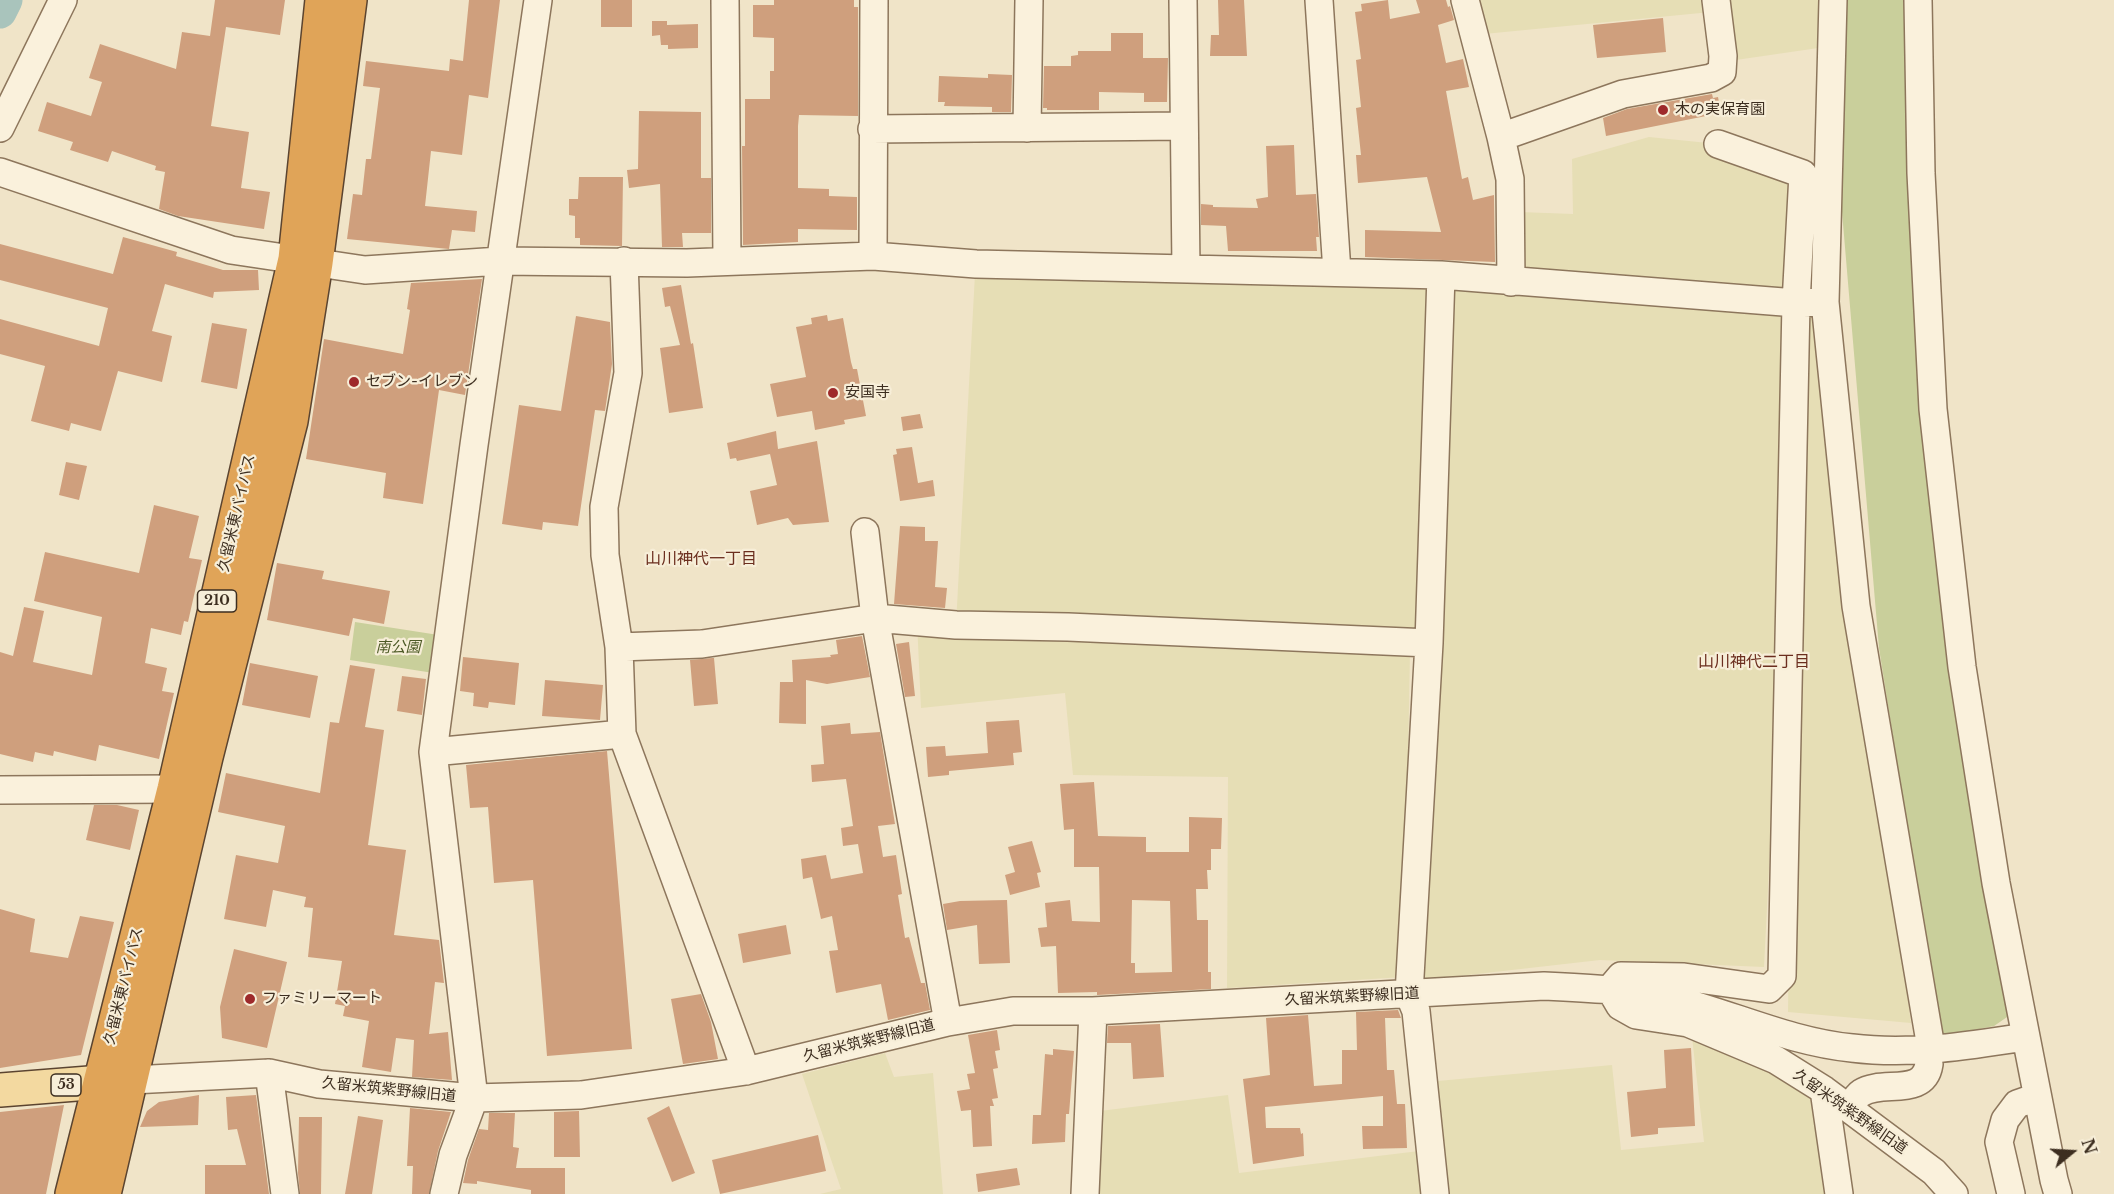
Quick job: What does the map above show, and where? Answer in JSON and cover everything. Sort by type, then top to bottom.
[{"type":"highway","name":"久留米東バイパス","points":[[72,1194],[116,1081],[206,757],[291,421],[305,261],[322,0]]},
{"type":"highway","name":"久留米東バイパス","points":[[104,1194],[116,1081],[174,789],[305,261],[350,0]]},
{"type":"main road","name":"53","points":[[0,1090],[116,1081]]},
{"type":"street","points":[[0,128],[63,0]]},
{"type":"street","points":[[444,1194],[453,1155],[474,1098],[434,752],[500,261],[538,0]]},
{"type":"street","points":[[725,0],[726,261]]},
{"type":"street","points":[[873,0],[873,256]]},
{"type":"street","points":[[1027,129],[1029,0]]},
{"type":"street","points":[[1183,0],[1186,269]]},
{"type":"street","points":[[1319,0],[1337,272]]},
{"type":"street","points":[[1465,0],[1510,179],[1512,282]]},
{"type":"street","points":[[1501,136],[1623,94],[1711,78],[1722,72],[1723,56],[1716,0]]},
{"type":"street","points":[[1833,0],[1825,302],[1856,606],[1929,1036]]},
{"type":"street","points":[[1918,0],[1921,173],[1934,420],[1964,678],[1996,883],[2058,1194]]},
{"type":"street","points":[[872,129],[1184,126]]},
{"type":"street","points":[[1610,989],[1621,975],[1684,977],[1769,988],[1782,976],[1796,303],[1803,174],[1718,144]]},
{"type":"street","points":[[0,172],[231,250],[365,270],[500,261],[687,263],[873,256],[976,264],[1441,275],[1796,303],[1825,302]]},
{"type":"street","points":[[624,261],[628,373],[604,507],[605,555],[620,647],[622,734],[746,1071]]},
{"type":"street","points":[[1435,1194],[1416,1011],[1409,994],[1429,643],[1441,275]]},
{"type":"street","points":[[865,532],[875,618],[948,1022]]},
{"type":"street","points":[[620,647],[702,644],[875,618],[956,625],[1068,627],[1429,643]]},
{"type":"street","points":[[434,752],[622,734]]},
{"type":"street","points":[[0,790],[174,789]]},
{"type":"street","name":"久留米筑紫野線旧道","points":[[116,1081],[269,1073],[319,1084],[474,1098],[580,1095],[746,1071],[948,1022],[1013,1011],[1093,1011],[1545,986],[1610,989],[1671,999],[1804,1040],[1852,1048],[1909,1051],[2025,1037]]},
{"type":"street","name":"久留米筑紫野線旧道","points":[[1610,989],[1620,1006],[1636,1015],[1688,1023],[1776,1060],[1824,1090],[1934,1172],[1954,1194]]},
{"type":"street","points":[[1085,1194],[1093,1011]]},
{"type":"street","points":[[1850,1109],[1860,1094],[1875,1089],[1921,1082],[1928,1075],[1929,1064]]},
{"type":"street","points":[[269,1073],[285,1194]]},
{"type":"street","points":[[1824,1090],[1839,1194]]},
{"type":"street","points":[[2012,1194],[1999,1142],[2006,1120],[2017,1104],[2037,1097]]},
{"type":"shaded area","points":[[1478,0],[1709,0],[1711,12],[1484,34]]},
{"type":"shaded area","points":[[1719,0],[1833,0],[1832,46],[1729,61]]},
{"type":"shaded area","points":[[1649,137],[1718,144],[1803,174],[1796,303],[1825,302],[1856,606],[1911,1023],[1788,1012],[1796,328],[1764,967],[1600,960],[1424,980],[1446,284],[1519,277],[1520,212],[1573,214],[1572,159]]},
{"type":"shaded area","points":[[975,274],[1429,289],[1419,628],[1068,627],[1410,652],[1404,977],[1227,988],[1228,777],[1073,775],[1065,693],[921,708],[917,622],[956,624]]},
{"type":"shaded area","points":[[1692,1037],[1769,1068],[1823,1104],[1834,1194],[1439,1194],[1427,1082],[1612,1065],[1621,1150],[1704,1142]]},
{"type":"shaded area","points":[[885,1053],[894,1077],[933,1073],[943,1194],[820,1194],[841,1189],[802,1074]]},
{"type":"shaded area","points":[[1228,1095],[1239,1173],[1419,1151],[1424,1194],[1090,1194],[1092,1112]]},
{"type":"green space","points":[[1840,0],[1908,0],[1907,67],[2013,1013],[1994,1026],[1940,1037],[1879,648],[1837,153]]},
{"type":"green space","name":"南公園","points":[[355,622],[445,636],[440,674],[350,660]]},
{"type":"building","points":[[215,0],[285,0],[280,35],[226,27],[211,126],[249,132],[241,188],[270,192],[264,229],[178,216],[159,209],[165,172],[155,170],[156,166],[112,151],[108,162],[70,150],[73,142],[38,131],[47,102],[91,116],[102,82],[89,78],[100,44],[176,69],[182,32],[210,36]]},
{"type":"building","points":[[469,0],[500,0],[488,98],[469,95],[462,155],[431,151],[425,206],[477,211],[475,232],[452,230],[449,249],[347,239],[353,194],[362,195],[366,159],[371,159],[380,88],[363,86],[366,61],[449,71],[450,59],[463,61]]},
{"type":"building","points":[[601,0],[632,0],[632,27],[601,27]]},
{"type":"building","points":[[774,0],[854,0],[854,7],[858,7],[858,116],[799,115],[798,126],[798,188],[829,189],[829,196],[857,197],[857,230],[798,229],[798,242],[743,245],[742,146],[745,146],[745,99],[770,99],[770,71],[774,71],[774,38],[753,37],[753,5],[774,5]]},
{"type":"building","points":[[1218,0],[1244,0],[1247,56],[1210,56],[1211,35],[1219,35]]},
{"type":"building","points":[[1388,0],[1390,19],[1420,13],[1416,0],[1446,0],[1448,7],[1450,6],[1454,20],[1438,25],[1446,63],[1463,59],[1469,87],[1446,91],[1462,179],[1468,177],[1473,200],[1494,195],[1495,262],[1365,257],[1365,230],[1441,232],[1427,177],[1358,183],[1356,155],[1361,155],[1356,108],[1361,107],[1356,60],[1361,59],[1355,12],[1362,11],[1361,4]]},
{"type":"building","points":[[1663,18],[1666,52],[1597,58],[1593,25]]},
{"type":"building","points":[[652,21],[667,21],[667,25],[698,24],[698,48],[668,49],[668,45],[661,45],[660,35],[652,36]]},
{"type":"building","points":[[1111,33],[1143,33],[1143,58],[1168,58],[1167,102],[1144,102],[1144,93],[1099,92],[1099,110],[1047,110],[1043,108],[1044,66],[1071,66],[1071,56],[1078,55],[1078,51],[1111,51]]},
{"type":"building","points":[[988,74],[1012,75],[1011,112],[992,112],[992,107],[944,106],[945,102],[938,102],[939,76],[988,78]]},
{"type":"building","points":[[1712,94],[1713,98],[1718,97],[1721,113],[1606,136],[1603,118],[1627,109]]},
{"type":"building","points":[[639,111],[701,112],[701,178],[711,178],[711,233],[682,233],[683,247],[662,247],[660,184],[629,188],[627,170],[638,169]]},
{"type":"building","points":[[1294,145],[1296,195],[1316,194],[1319,237],[1316,237],[1317,251],[1228,251],[1226,226],[1201,225],[1201,204],[1213,205],[1213,207],[1258,208],[1256,199],[1268,197],[1266,146]]},
{"type":"building","points":[[579,177],[623,177],[622,246],[580,245],[580,238],[575,238],[575,216],[569,215],[569,199],[578,199]]},
{"type":"building","points":[[123,237],[177,252],[176,256],[223,270],[258,270],[259,290],[214,292],[213,298],[165,284],[152,331],[172,336],[162,382],[118,371],[101,431],[71,423],[69,431],[31,421],[45,366],[0,354],[0,319],[99,346],[108,308],[0,280],[0,244],[113,274]]},
{"type":"building","points":[[482,279],[465,395],[439,390],[423,504],[383,498],[386,473],[306,459],[324,339],[403,354],[410,310],[407,309],[411,283]]},
{"type":"building","points":[[681,285],[703,408],[669,413],[660,348],[680,345],[670,306],[665,307],[662,288]]},
{"type":"building","points":[[827,315],[828,321],[843,318],[851,362],[853,369],[857,369],[866,416],[844,420],[845,424],[815,430],[812,411],[777,417],[770,384],[806,377],[796,327],[812,324],[811,318]]},
{"type":"building","points":[[576,316],[610,322],[612,364],[605,411],[595,410],[578,526],[543,522],[542,530],[502,524],[519,405],[561,411]]},
{"type":"building","points":[[212,323],[247,329],[237,389],[201,382]]},
{"type":"building","points":[[920,414],[923,428],[903,431],[901,417]]},
{"type":"building","points":[[776,431],[778,449],[817,441],[829,522],[793,525],[788,518],[757,525],[750,491],[777,485],[770,454],[737,461],[736,458],[730,459],[727,443]]},
{"type":"building","points":[[912,447],[918,483],[933,480],[935,496],[900,501],[893,455],[897,454],[896,449]]},
{"type":"building","points":[[66,462],[87,466],[79,500],[59,495]]},
{"type":"building","points":[[154,505],[199,516],[189,558],[202,560],[188,622],[184,621],[181,635],[151,628],[145,663],[167,668],[162,691],[174,693],[159,759],[99,745],[96,761],[54,751],[53,756],[35,752],[33,762],[0,754],[0,652],[13,656],[24,607],[44,611],[33,662],[92,675],[102,617],[34,601],[45,552],[139,573]]},
{"type":"building","points":[[900,526],[925,527],[925,541],[938,541],[935,587],[947,588],[945,608],[894,604]]},
{"type":"building","points":[[277,563],[324,571],[322,579],[390,591],[384,624],[353,618],[349,636],[267,620]]},
{"type":"building","points":[[862,636],[870,677],[827,684],[806,680],[806,724],[779,723],[780,682],[793,682],[792,660],[831,657],[830,655],[838,654],[836,640]]},
{"type":"building","points":[[909,642],[915,696],[905,697],[896,644]]},
{"type":"building","points":[[463,657],[519,663],[515,705],[489,702],[488,708],[473,706],[474,693],[460,691]]},
{"type":"building","points":[[714,658],[718,704],[694,706],[690,660]]},
{"type":"building","points":[[250,663],[318,676],[310,718],[242,705]]},
{"type":"building","points":[[350,665],[375,669],[365,727],[384,730],[368,845],[406,850],[394,935],[439,940],[444,983],[435,982],[429,1034],[448,1032],[452,1080],[412,1077],[414,1040],[396,1038],[391,1072],[362,1067],[369,1021],[343,1016],[345,1006],[335,1004],[342,961],[308,957],[313,908],[304,907],[306,897],[273,890],[266,927],[224,919],[236,855],[278,863],[285,826],[218,812],[226,773],[320,793],[330,722],[339,723]]},
{"type":"building","points":[[402,676],[426,679],[422,715],[397,711]]},
{"type":"building","points":[[545,680],[603,685],[600,720],[542,716]]},
{"type":"building","points":[[1019,720],[1022,752],[1013,753],[1014,765],[949,771],[949,775],[928,777],[926,747],[945,746],[946,756],[988,753],[986,722]]},
{"type":"building","points":[[850,723],[851,734],[880,732],[895,824],[878,826],[883,857],[896,855],[902,894],[898,895],[905,938],[909,937],[921,983],[925,983],[930,1010],[888,1020],[881,984],[836,993],[829,951],[838,950],[832,916],[821,919],[812,877],[803,879],[801,859],[826,855],[831,879],[863,873],[858,844],[843,846],[841,828],[853,826],[846,779],[812,782],[811,765],[824,764],[821,726]]},
{"type":"building","points":[[607,751],[632,1049],[547,1056],[533,880],[494,883],[488,807],[470,808],[466,765]]},
{"type":"building","points":[[1094,782],[1098,836],[1146,837],[1146,852],[1189,852],[1189,817],[1222,818],[1221,849],[1211,849],[1211,870],[1207,870],[1208,889],[1196,889],[1197,920],[1208,920],[1208,972],[1211,972],[1211,989],[1097,995],[1097,992],[1058,993],[1056,946],[1041,947],[1038,928],[1047,927],[1045,903],[1070,900],[1072,921],[1100,922],[1099,867],[1074,867],[1074,829],[1064,830],[1060,784]],"holes":[[[1132,900],[1170,901],[1172,972],[1135,973],[1135,963],[1131,963]]]},
{"type":"building","points":[[94,805],[117,805],[139,810],[130,850],[86,840]]},
{"type":"building","points":[[1032,841],[1041,872],[1037,873],[1040,887],[1010,895],[1005,875],[1015,872],[1008,847]]},
{"type":"building","points":[[1007,900],[1010,963],[979,964],[977,925],[947,930],[943,904],[960,901]]},
{"type":"building","points":[[0,909],[35,919],[30,952],[68,958],[80,916],[114,922],[81,1055],[0,1068]]},
{"type":"building","points":[[786,925],[791,954],[743,963],[738,934]]},
{"type":"building","name":"ファミリーマート","points":[[234,949],[287,962],[267,1048],[222,1038],[220,1007]]},
{"type":"building","points":[[701,994],[711,1022],[718,1059],[683,1064],[671,999]]},
{"type":"building","points":[[1398,1010],[1401,1018],[1385,1018],[1387,1070],[1394,1070],[1397,1104],[1405,1104],[1407,1148],[1363,1149],[1362,1126],[1383,1126],[1383,1096],[1265,1107],[1266,1128],[1300,1128],[1301,1134],[1303,1133],[1304,1156],[1253,1164],[1243,1079],[1270,1075],[1266,1018],[1308,1015],[1314,1086],[1342,1084],[1342,1050],[1357,1050],[1356,1012]]},
{"type":"building","points":[[1160,1024],[1164,1077],[1133,1079],[1131,1043],[1107,1043],[1108,1026]]},
{"type":"building","points":[[997,1030],[1000,1050],[995,1051],[998,1068],[993,1069],[998,1098],[992,1099],[994,1106],[990,1106],[992,1146],[973,1147],[971,1110],[961,1111],[957,1091],[970,1089],[967,1074],[975,1073],[968,1035]]},
{"type":"building","points":[[1691,1048],[1695,1126],[1658,1128],[1658,1134],[1631,1137],[1627,1092],[1666,1088],[1664,1050]]},
{"type":"building","points":[[1053,1049],[1074,1051],[1065,1142],[1032,1144],[1033,1115],[1041,1115],[1045,1054],[1053,1055]]},
{"type":"building","points":[[199,1095],[198,1125],[140,1127],[147,1111],[159,1102]]},
{"type":"building","points":[[256,1095],[269,1194],[205,1194],[205,1165],[246,1165],[237,1129],[228,1130],[226,1097]]},
{"type":"building","points":[[64,1105],[46,1194],[0,1194],[0,1112]]},
{"type":"building","points":[[669,1106],[695,1173],[672,1182],[647,1118]]},
{"type":"building","points":[[410,1108],[451,1112],[438,1151],[429,1194],[412,1194],[413,1166],[407,1166]]},
{"type":"building","points":[[579,1111],[580,1157],[554,1157],[554,1112]]},
{"type":"building","points":[[489,1113],[515,1113],[513,1147],[519,1148],[516,1168],[565,1168],[565,1194],[531,1194],[531,1190],[477,1181],[477,1184],[463,1183],[479,1129],[488,1130]]},
{"type":"building","points":[[358,1116],[383,1120],[372,1194],[345,1194]]},
{"type":"building","points":[[299,1117],[322,1117],[321,1194],[300,1194]]},
{"type":"building","points":[[818,1135],[826,1171],[720,1194],[712,1160]]},
{"type":"building","points":[[1017,1168],[1020,1185],[978,1192],[976,1174]]},
{"type":"waterway","points":[[0,12],[6,0]]},
{"type":"place","name":"木の実保育園","points":[[1663,110]]},
{"type":"place","name":"セブン-イレブン","points":[[354,382]]},
{"type":"place","name":"安国寺","points":[[833,393]]},
{"type":"place","name":"ファミリーマート","points":[[250,999]]},
{"type":"district","name":"山川神代一丁目","points":[[701,559]]},
{"type":"district","name":"山川神代二丁目","points":[[1754,662]]}]
